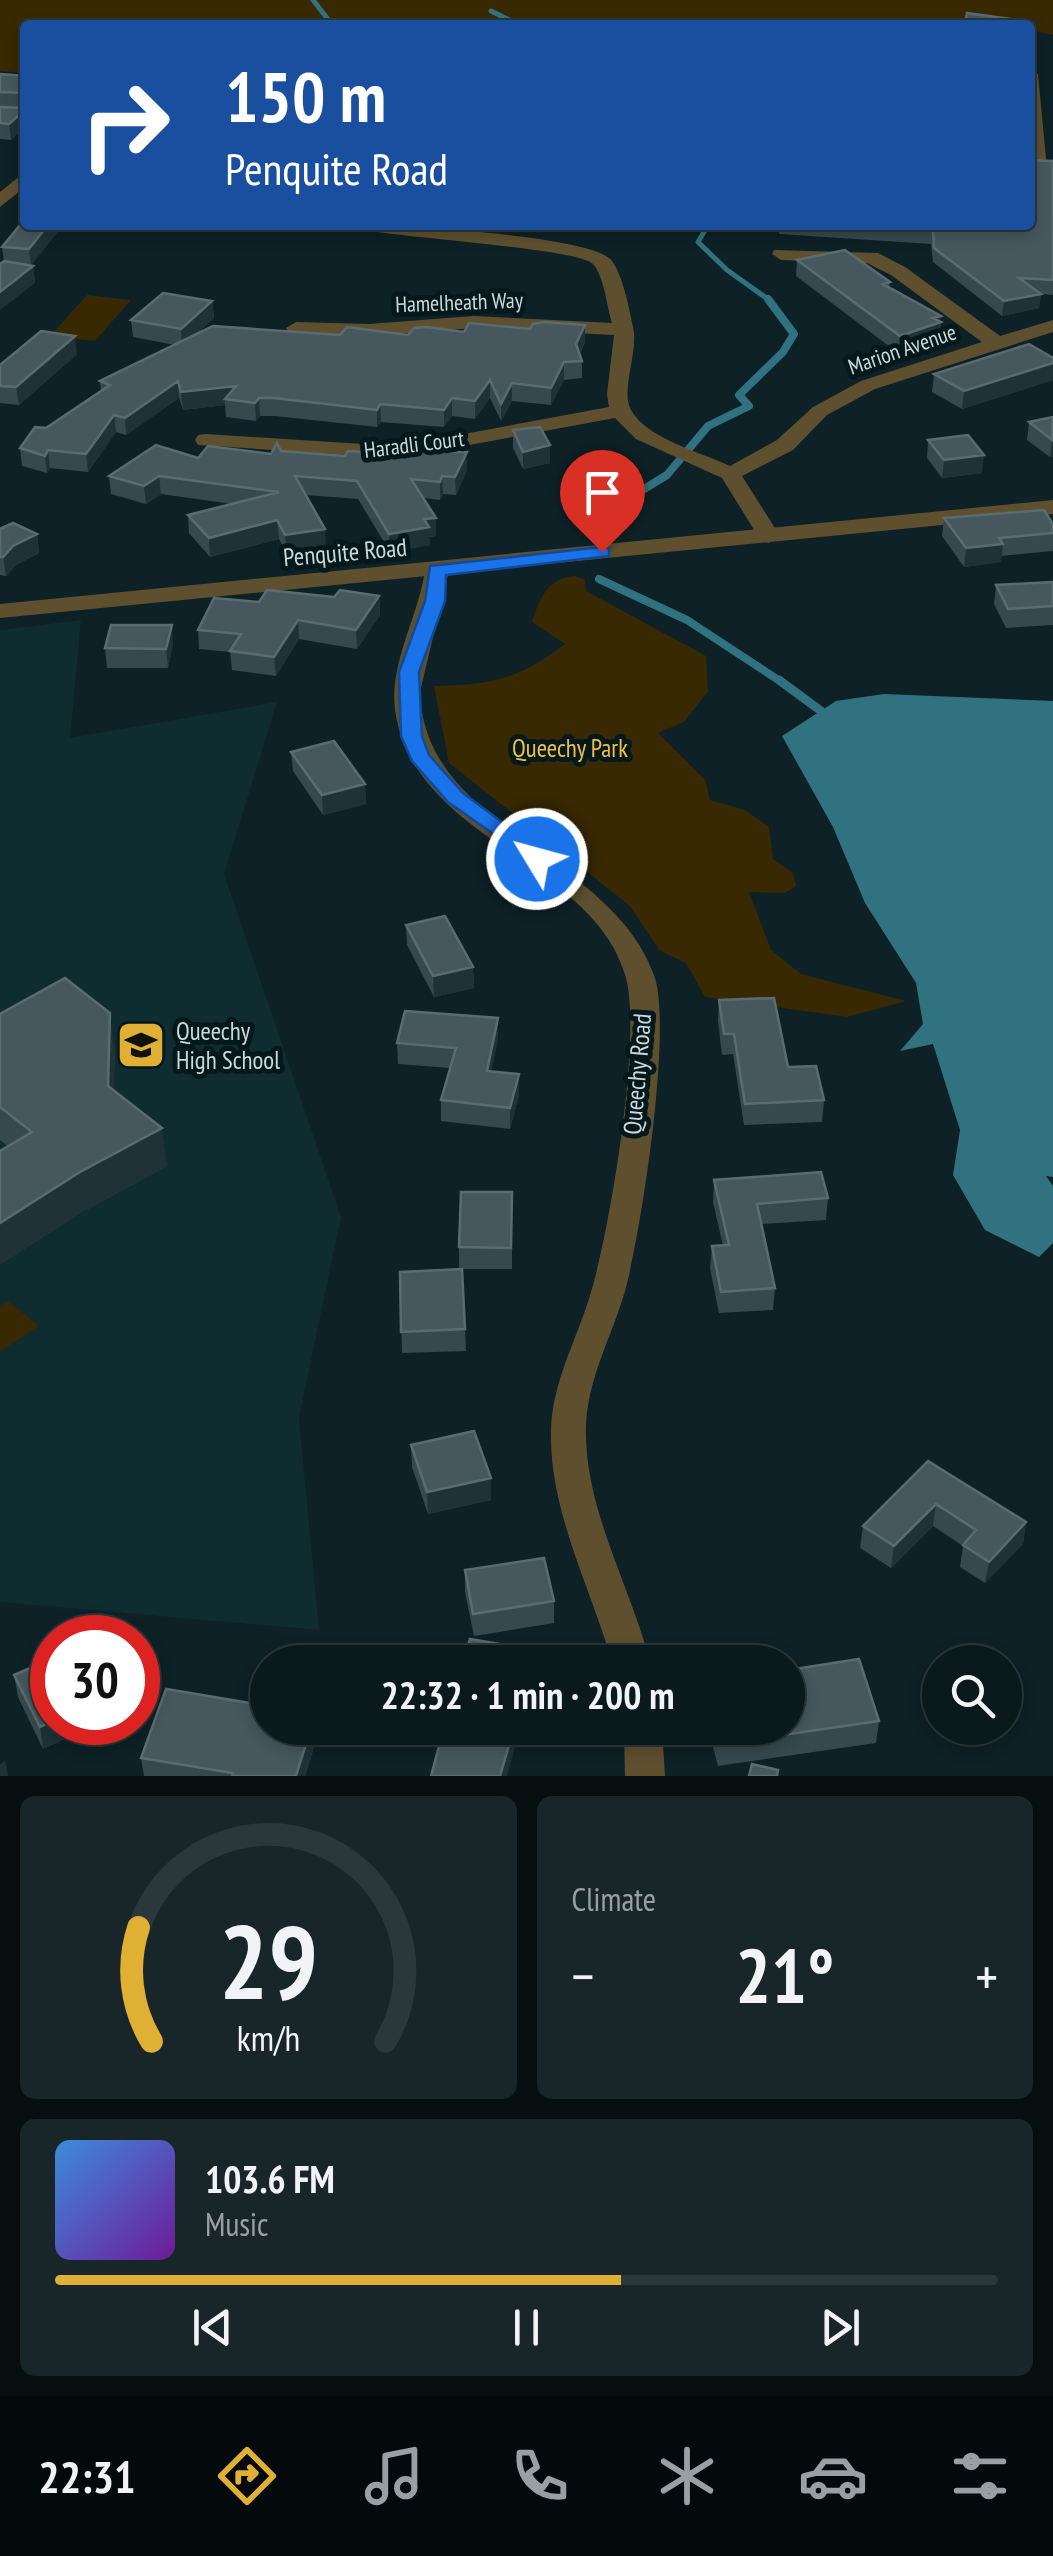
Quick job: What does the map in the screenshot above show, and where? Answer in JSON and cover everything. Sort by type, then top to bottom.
[{"type":"street","points":[[1035,117],[1040,160]]},
{"type":"street","points":[[0,202],[20,183]]},
{"type":"street","points":[[395,230],[558,246],[592,255],[604,263],[624,330],[625,352],[617,394],[620,410],[644,434],[730,474],[769,536]]},
{"type":"street","points":[[781,254],[871,257],[898,271],[996,343]]},
{"type":"street","name":"Hamelheath Way","points":[[296,328],[369,330],[487,322],[624,330]]},
{"type":"street","name":"Marion Avenue","points":[[730,474],[784,445],[808,420],[854,392],[1053,326]]},
{"type":"street","name":"Haradli Court","points":[[206,440],[347,452],[396,450],[620,410]]},
{"type":"street","name":"Penquite Road","points":[[0,611],[1053,507]]},
{"type":"street","name":"Queechy Road","points":[[437,570],[435,601],[409,672],[409,720],[420,757],[456,798],[563,878],[606,918],[627,948],[641,978],[646,1014],[612,1278],[570,1406],[568,1449],[578,1493],[627,1645]]},
{"type":"street","points":[[644,1745],[645,1776]]},
{"type":"shaded area","name":"Queechy High School","points":[[81,620],[70,738],[277,702],[224,874],[341,1217],[299,1418],[319,1630],[0,1602],[0,630]]},
{"type":"green space","points":[[0,0],[1053,0],[1053,35],[1035,31],[1035,20],[20,20],[20,73],[0,71]]},
{"type":"green space","points":[[87,295],[131,300],[95,341],[50,336]]},
{"type":"green space","name":"Queechy Park","points":[[575,576],[585,580],[586,591],[706,656],[708,691],[684,722],[658,733],[705,780],[710,800],[745,810],[769,827],[773,859],[793,873],[796,886],[785,893],[749,892],[771,950],[801,974],[906,1001],[847,1017],[705,997],[686,963],[659,950],[630,906],[449,763],[434,686],[504,678],[565,644],[532,622],[551,585]]},
{"type":"green space","points":[[8,1301],[39,1326],[0,1352],[0,1306]]},
{"type":"water","points":[[884,694],[1053,701],[1053,1177],[1046,1176],[1053,1186],[1053,1243],[1039,1257],[985,1230],[953,1175],[960,1130],[933,1044],[900,1051],[923,1024],[916,983],[865,903],[833,827],[782,736],[836,701]]},
{"type":"building","points":[[967,13],[1010,20],[966,20]]},
{"type":"building","points":[[0,74],[20,76],[20,93],[0,92]]},
{"type":"building","points":[[0,107],[20,108],[20,114],[9,124],[0,123]]},
{"type":"building","points":[[1035,160],[1053,161],[1053,280],[1019,278],[1041,294],[1004,301],[934,248],[933,230],[1035,230]]},
{"type":"building","points":[[20,225],[20,230],[44,230],[29,249],[2,247]]},
{"type":"building","points":[[845,250],[890,282],[883,284],[941,316],[933,318],[941,322],[900,336],[797,260]]},
{"type":"building","points":[[4,261],[33,266],[0,292],[0,264]]},
{"type":"building","points":[[163,293],[212,301],[181,329],[131,320]]},
{"type":"building","points":[[469,323],[530,329],[533,324],[585,325],[576,344],[582,361],[564,362],[551,388],[512,383],[501,404],[490,380],[475,401],[452,398],[444,410],[380,404],[377,410],[274,398],[259,398],[255,403],[225,399],[236,386],[181,392],[178,381],[125,418],[114,415],[86,454],[48,450],[45,456],[20,448],[35,427],[46,428],[110,385],[100,381],[213,326],[340,335],[347,327],[408,335],[414,328],[464,332]]},
{"type":"building","points":[[41,331],[75,336],[16,387],[0,386],[0,365]]},
{"type":"building","points":[[1029,344],[1053,358],[1053,363],[964,391],[934,374]]},
{"type":"building","points":[[1053,417],[1052,440],[1029,422]]},
{"type":"building","points":[[540,427],[550,445],[523,452],[513,430]]},
{"type":"building","points":[[968,435],[984,455],[944,460],[928,440]]},
{"type":"building","points":[[277,443],[281,451],[345,456],[348,451],[416,455],[418,451],[467,452],[455,477],[442,476],[440,482],[411,479],[436,518],[424,519],[429,527],[389,534],[357,481],[295,476],[325,529],[285,535],[277,520],[209,538],[188,515],[279,492],[159,476],[144,486],[109,476],[156,445],[198,458],[208,446],[271,454]]},
{"type":"building","points":[[1044,510],[1053,524],[1053,533],[999,538],[1003,544],[966,548],[944,518]]},
{"type":"building","points":[[13,523],[37,534],[0,557],[0,529]]},
{"type":"building","points":[[1053,582],[1053,606],[1008,609],[996,585]]},
{"type":"building","points":[[267,590],[334,597],[340,590],[379,596],[356,630],[298,620],[274,657],[230,651],[241,634],[198,630],[214,598],[259,602]]},
{"type":"building","points":[[111,625],[172,625],[166,649],[105,648]]},
{"type":"building","points":[[334,741],[365,784],[322,795],[291,752]]},
{"type":"building","points":[[445,916],[473,967],[433,976],[406,925]]},
{"type":"building","points":[[65,978],[110,1013],[108,1086],[162,1128],[80,1172],[0,1223],[0,1151],[32,1132],[0,1107],[0,1014]]},
{"type":"building","points":[[774,998],[788,1067],[816,1066],[824,1100],[745,1104],[734,1034],[724,1034],[719,1000]]},
{"type":"building","points":[[405,1011],[498,1018],[487,1071],[519,1074],[510,1108],[441,1100],[456,1048],[397,1043]]},
{"type":"building","points":[[821,1172],[828,1198],[757,1204],[775,1288],[721,1292],[712,1246],[729,1245],[714,1180]]},
{"type":"building","points":[[461,1192],[512,1192],[511,1248],[459,1247]]},
{"type":"building","points":[[462,1269],[465,1329],[401,1332],[400,1272]]},
{"type":"building","points":[[474,1431],[491,1478],[427,1492],[411,1445]]},
{"type":"building","points":[[928,1461],[1026,1522],[989,1562],[963,1545],[976,1530],[936,1504],[894,1546],[863,1526]]},
{"type":"building","points":[[544,1558],[554,1601],[473,1614],[465,1570]]},
{"type":"building","points":[[470,1639],[505,1645],[468,1645]]},
{"type":"building","points":[[859,1659],[879,1721],[805,1732],[805,1667]]},
{"type":"building","points":[[30,1668],[30,1707],[14,1675]]},
{"type":"building","points":[[166,1689],[250,1703],[250,1745],[306,1745],[296,1776],[232,1776],[233,1773],[141,1758],[146,1745],[160,1745],[160,1706]]},
{"type":"building","points":[[439,1745],[509,1745],[500,1776],[431,1776]]},
{"type":"building","points":[[752,1764],[778,1770],[777,1776],[749,1776]]},
{"type":"waterway","points":[[313,0],[328,20]]},
{"type":"waterway","points":[[491,11],[510,20]]},
{"type":"waterway","points":[[702,230],[698,242],[727,270],[768,299]]},
{"type":"waterway","points":[[602,528],[623,502],[667,475],[708,426],[749,406],[739,395],[783,352],[794,334],[768,299]]},
{"type":"waterway","points":[[768,299],[772,302]]},
{"type":"waterway","points":[[599,579],[687,620],[783,683]]},
{"type":"waterway","points":[[779,680],[821,711]]},
{"type":"place","name":"Queechy High School","points":[[141,1045]]},
{"type":"route","points":[[537,859],[456,798],[420,757],[411,736],[409,672],[435,601],[437,570],[602,552]]}]
